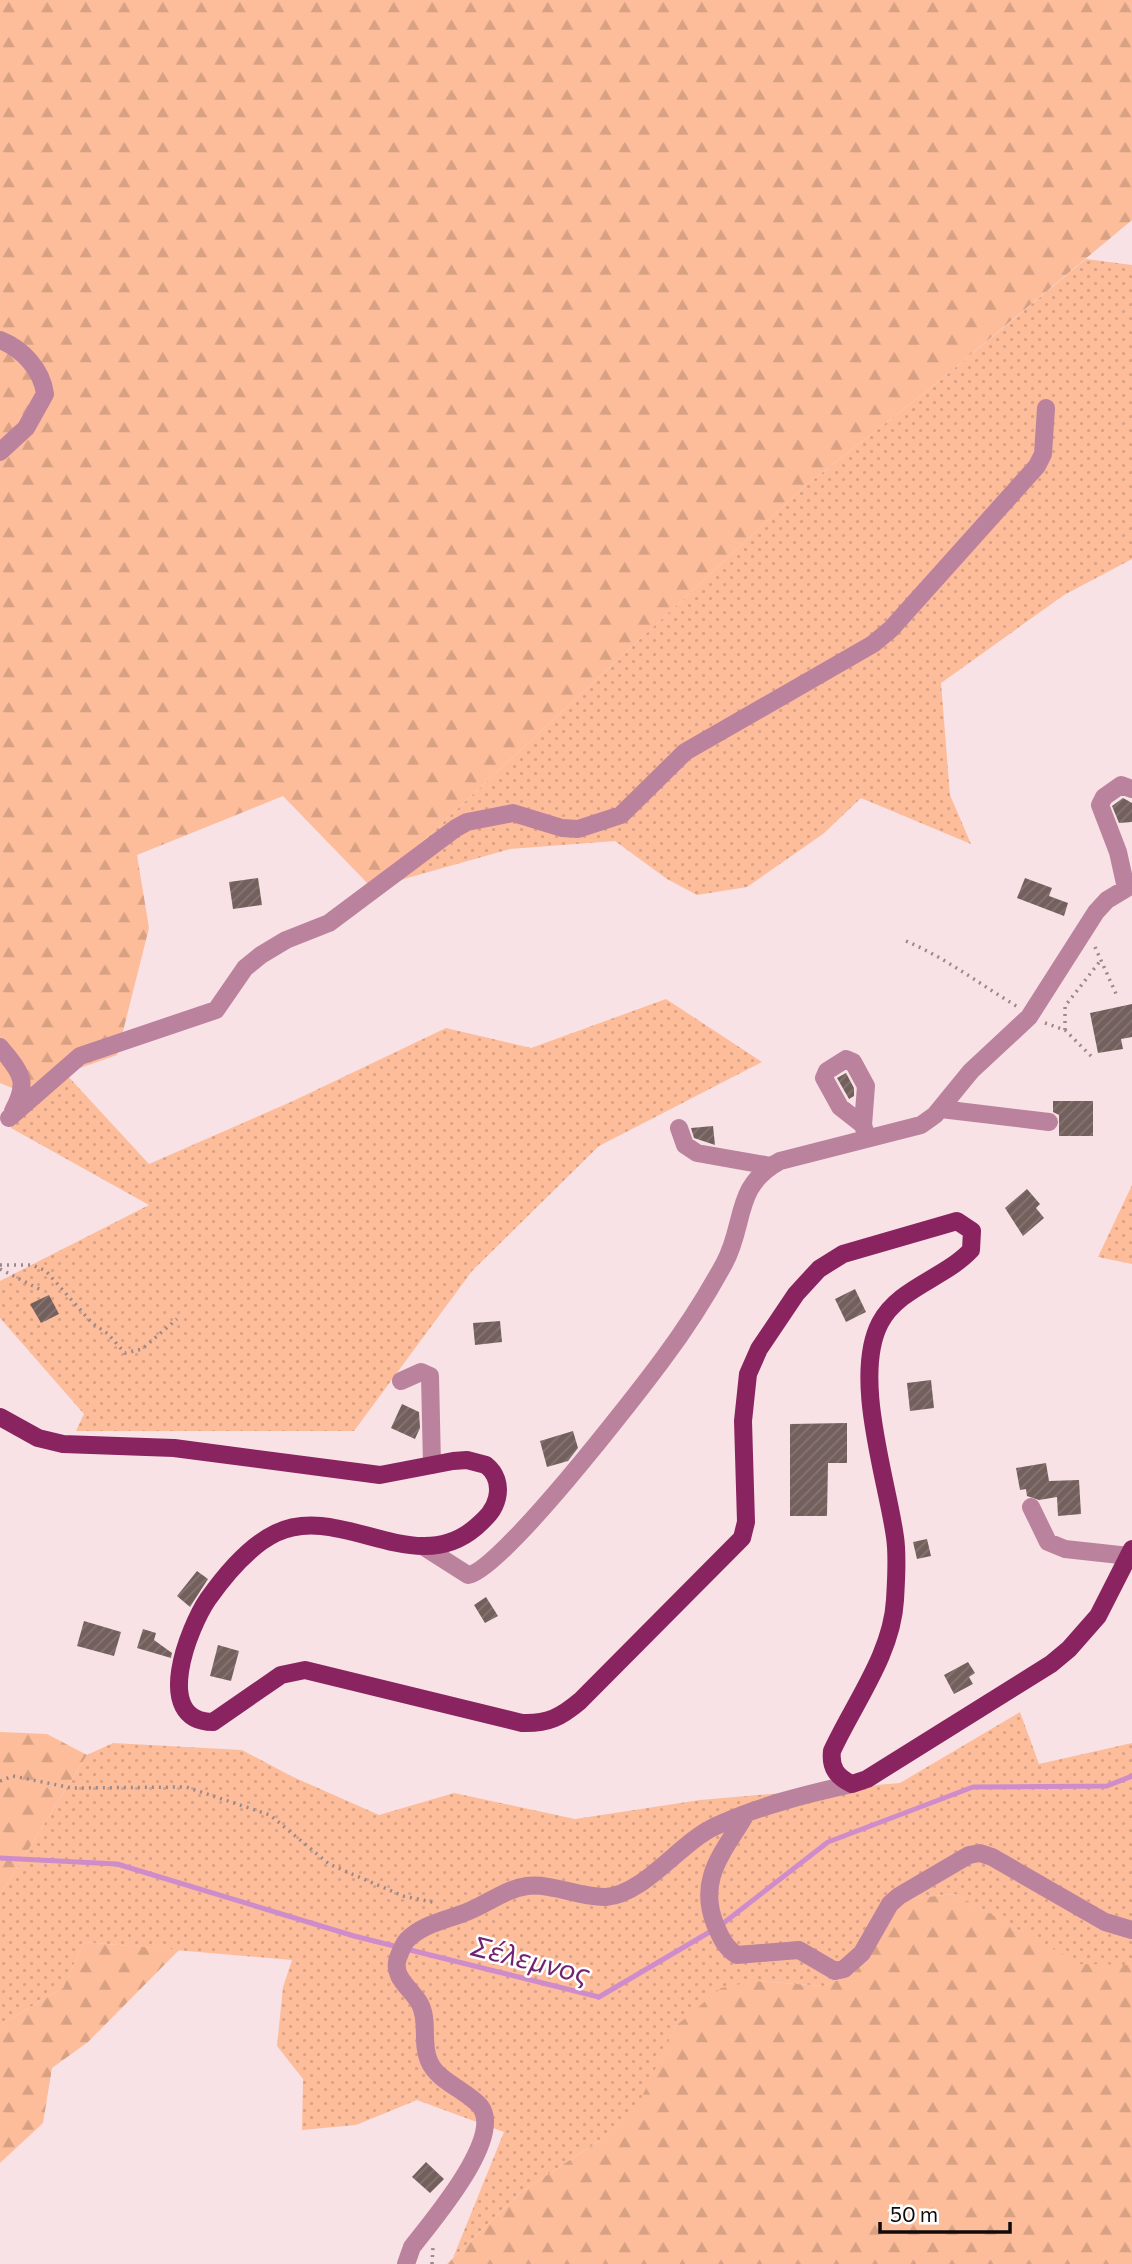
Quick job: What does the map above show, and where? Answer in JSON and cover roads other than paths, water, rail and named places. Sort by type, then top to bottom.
[{"type":"main road","points":[[0,1418],[38,1438],[62,1444],[174,1448],[380,1475],[467,1460],[479,1462],[491,1469],[499,1492],[490,1514],[464,1537],[424,1548],[318,1527],[288,1528],[275,1533],[253,1549],[227,1575],[198,1615],[184,1652],[178,1692],[182,1704],[192,1716],[213,1722],[281,1675],[305,1670],[522,1723],[540,1724],[562,1716],[742,1538],[746,1522],[743,1421],[748,1374],[759,1349],[807,1281],[843,1254],[951,1220],[968,1225],[974,1236],[971,1250],[899,1301],[881,1320],[875,1335],[870,1381],[875,1435],[896,1540],[895,1601],[889,1636],[832,1751],[833,1768],[838,1776],[852,1784],[867,1779],[1051,1664],[1086,1633],[1130,1553]]},
{"type":"street","points":[[0,340],[20,351],[38,371],[45,394],[26,428],[0,452]]},
{"type":"street","points":[[5,1121],[80,1056],[210,1014],[223,1002],[245,968],[261,955],[286,940],[329,923],[456,828],[467,822],[513,813],[570,829],[614,818],[629,809],[685,752],[724,727],[858,655],[891,629],[1037,466],[1043,454],[1046,408]]},
{"type":"street","points":[[424,1548],[461,1573],[475,1575],[524,1530],[664,1359],[723,1265],[751,1183],[771,1166],[865,1132],[921,1125],[941,1108],[971,1071],[1028,1017],[1086,925],[1107,900],[1129,886],[1125,848],[1100,805],[1104,797],[1121,785],[1132,789]]},
{"type":"street","points":[[0,1047],[20,1072],[23,1083],[20,1098],[5,1121]]},
{"type":"street","points":[[941,1108],[1049,1122]]},
{"type":"street","points":[[678,1128],[685,1145],[697,1153],[771,1166]]},
{"type":"street","points":[[401,1381],[421,1372],[430,1376],[432,1465]]},
{"type":"street","points":[[1031,1507],[1048,1542],[1065,1549],[1130,1553]]},
{"type":"street","points":[[406,2264],[412,2247],[477,2156],[485,2118],[478,2104],[433,2068],[428,2060],[424,2013],[403,1983],[396,1961],[405,1941],[426,1926],[470,1911],[507,1891],[529,1886],[606,1897],[624,1892],[637,1885],[698,1835],[747,1814],[852,1784]]},
{"type":"street","points":[[747,1814],[709,1880],[707,1896],[720,1935],[729,1950],[737,1955],[799,1950],[835,1971],[844,1969],[862,1953],[890,1904],[899,1896],[958,1860],[980,1853],[992,1857],[1105,1922],[1132,1930]]},
{"type":"waterway","name":"Σέλεμνος","points":[[721,1925],[828,1842],[973,1787],[1107,1786],[1132,1776]]},
{"type":"waterway","name":"Σέλεμνος","points":[[0,1858],[117,1864],[354,1936],[599,1997],[713,1930]]}]
